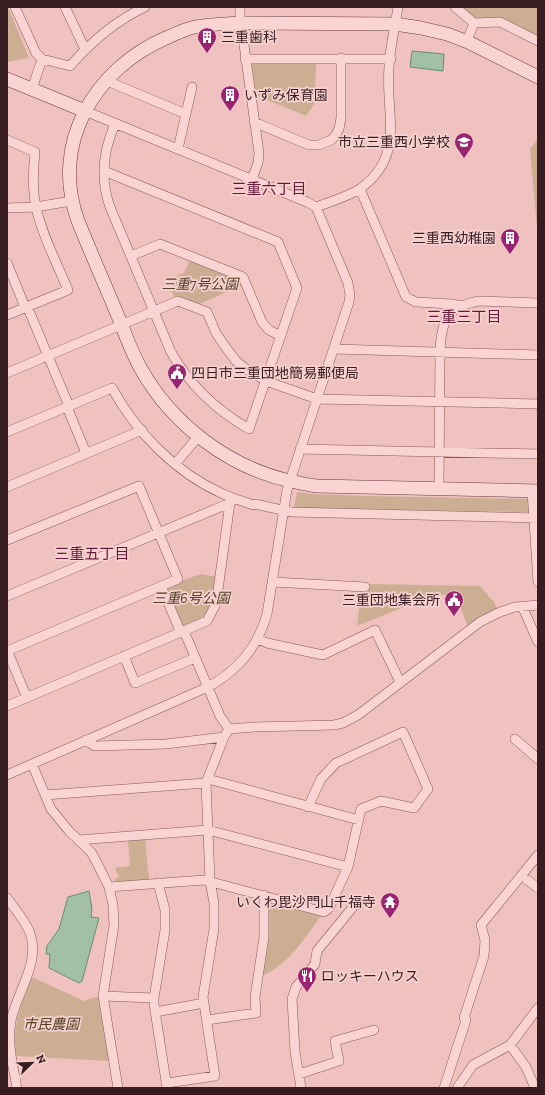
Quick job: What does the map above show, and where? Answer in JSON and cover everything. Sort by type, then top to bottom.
[{"type":"street","points":[[15,7],[36,53],[42,59],[70,66],[85,49],[119,21],[145,7]]},
{"type":"street","points":[[65,7],[85,49]]},
{"type":"street","points":[[240,7],[245,59],[259,156],[252,179]]},
{"type":"street","points":[[316,208],[360,189],[378,172],[387,156],[390,141],[389,67],[398,7]]},
{"type":"street","points":[[455,7],[469,20],[474,22],[500,22],[538,41]]},
{"type":"street","points":[[467,41],[474,22]]},
{"type":"street","points":[[538,76],[467,41],[434,30],[395,24],[241,23],[214,24],[194,27],[163,39],[142,50],[129,60],[100,88],[76,130],[70,156],[68,176],[71,201],[78,221],[141,369],[169,408],[198,436],[241,464],[260,472],[289,481],[317,486],[535,491],[538,582]]},
{"type":"street","points":[[254,122],[309,145],[320,145],[331,140],[335,136],[341,118],[341,58]]},
{"type":"street","points":[[245,59],[391,58]]},
{"type":"street","points":[[32,89],[42,59]]},
{"type":"street","points":[[7,79],[307,202],[316,208],[348,283],[350,295],[334,349],[289,481],[283,511],[273,582],[264,627],[249,652],[234,670],[220,681],[7,775]]},
{"type":"street","points":[[107,81],[186,114]]},
{"type":"street","points":[[178,149],[192,87]]},
{"type":"street","points":[[104,171],[278,242],[297,288],[250,429],[217,408],[190,381],[171,352],[108,201],[105,187],[104,171],[105,156],[108,139],[115,124]]},
{"type":"street","points":[[7,140],[35,152],[33,171],[36,207],[43,229],[68,290],[7,315]]},
{"type":"street","points":[[360,189],[406,297],[416,302],[462,306]]},
{"type":"street","points":[[7,208],[36,207],[71,201]]},
{"type":"street","points":[[131,256],[160,244],[243,277],[262,322],[269,330],[281,336]]},
{"type":"street","points":[[7,263],[48,356],[86,453]]},
{"type":"street","points":[[7,373],[122,326],[178,301],[207,312],[219,339],[232,356],[246,369],[266,381],[317,399],[538,404]]},
{"type":"street","points":[[439,488],[440,335],[443,325],[452,312],[462,306],[479,301],[538,303]]},
{"type":"street","points":[[334,349],[538,354]]},
{"type":"street","points":[[8,430],[112,388],[121,404],[142,430],[175,464],[232,501],[283,511],[318,513],[536,518]]},
{"type":"street","points":[[7,487],[142,430]]},
{"type":"street","points":[[175,464],[198,436]]},
{"type":"street","points":[[300,449],[538,454]]},
{"type":"street","points":[[7,540],[139,486],[178,579],[7,650],[26,698]]},
{"type":"street","points":[[7,596],[232,501]]},
{"type":"street","points":[[7,706],[207,621],[215,606],[232,501]]},
{"type":"street","points":[[273,582],[365,587]]},
{"type":"street","points":[[158,883],[165,910],[165,930],[154,998],[167,1086],[215,1076],[204,1003],[204,992],[214,937],[214,904],[210,881],[207,781],[227,733],[195,658],[161,586]]},
{"type":"street","points":[[86,740],[94,746],[166,744],[255,727],[339,724],[358,715],[480,622],[500,612],[522,606],[538,605]]},
{"type":"street","points":[[522,606],[538,642]]},
{"type":"street","points":[[258,639],[267,643],[323,655],[375,630],[400,682]]},
{"type":"street","points":[[124,656],[135,683],[195,658]]},
{"type":"street","points":[[109,887],[204,880],[324,912],[329,908],[348,868],[362,809],[381,801],[414,808],[428,789],[403,732],[336,763],[322,779],[308,806]]},
{"type":"street","points":[[515,739],[538,759]]},
{"type":"street","points":[[32,764],[51,809],[69,831],[91,852],[109,887],[113,905],[114,925],[103,996],[118,1088]]},
{"type":"street","points":[[45,796],[207,781],[359,820]]},
{"type":"street","points":[[78,840],[208,830],[348,868]]},
{"type":"street","points":[[444,1088],[464,1027],[466,1020],[464,1018],[484,956],[485,940],[481,925],[538,855]]},
{"type":"street","points":[[527,880],[538,888]]},
{"type":"street","points":[[207,1020],[256,1013],[255,997],[264,937],[264,895]]},
{"type":"street","points":[[7,898],[23,918],[30,933],[32,944],[29,970],[15,1008],[10,1028],[10,1046],[17,1088]]},
{"type":"street","points":[[301,1088],[293,1034],[293,993],[296,987],[315,964],[317,951],[353,906]]},
{"type":"street","points":[[103,996],[154,998]]},
{"type":"street","points":[[155,1012],[204,1003]]},
{"type":"street","points":[[457,1088],[473,1065],[510,1045],[538,1008]]},
{"type":"street","points":[[299,1074],[339,1060],[335,1041],[374,1030]]},
{"type":"street","points":[[510,1045],[526,1067],[535,1083]]},
{"type":"green space","points":[[8,7],[29,58],[7,62]]},
{"type":"green space","points":[[459,7],[538,7],[538,37],[475,20]]},
{"type":"green space","points":[[253,62],[316,62],[315,103],[306,116],[255,95],[250,65]]},
{"type":"green space","points":[[538,139],[538,238],[530,149]]},
{"type":"green space","name":"三重7号公園","points":[[190,260],[240,280],[243,285],[197,305],[175,299],[168,280],[184,273]]},
{"type":"green space","points":[[297,492],[365,496],[529,499],[530,510],[527,512],[294,508]]},
{"type":"green space","name":"三重6号公園","points":[[202,574],[216,577],[210,607],[204,618],[185,627],[181,626],[166,591],[168,586]]},
{"type":"green space","points":[[368,584],[480,586],[494,602],[497,609],[468,626],[454,593],[426,598],[357,626],[361,592],[365,591]]},
{"type":"green space","points":[[145,839],[149,880],[117,883],[114,879],[119,877],[115,868],[130,866],[128,840]]},
{"type":"green space","points":[[272,902],[321,916],[296,950],[281,965],[263,975],[268,938],[268,905]]},
{"type":"green space","name":"市民農園","points":[[32,977],[84,1001],[99,996],[109,1061],[16,1056],[15,1036],[18,1016]]},
{"type":"shaded area","points":[[412,51],[444,54],[443,71],[410,67]]},
{"type":"shaded area","points":[[89,891],[92,909],[91,917],[99,918],[82,981],[79,983],[49,968],[50,954],[46,954],[47,946],[59,929],[68,897]]},
{"type":"place","name":"三重歯科","points":[[207,54]]},
{"type":"place","name":"いずみ保育園","points":[[230,112]]},
{"type":"place","name":"市立三重西小学校","points":[[464,159]]},
{"type":"place","name":"三重西幼稚園","points":[[510,255]]},
{"type":"place","name":"四日市三重団地簡易郵便局","points":[[177,390]]},
{"type":"place","name":"三重団地集会所","points":[[454,617]]},
{"type":"place","name":"いくわ毘沙門山千福寺","points":[[390,919]]},
{"type":"place","name":"ロッキーハウス","points":[[307,993]]},
{"type":"district","name":"三重六丁目","points":[[269,189]]},
{"type":"district","name":"三重三丁目","points":[[464,317]]},
{"type":"district","name":"三重五丁目","points":[[92,554]]}]
